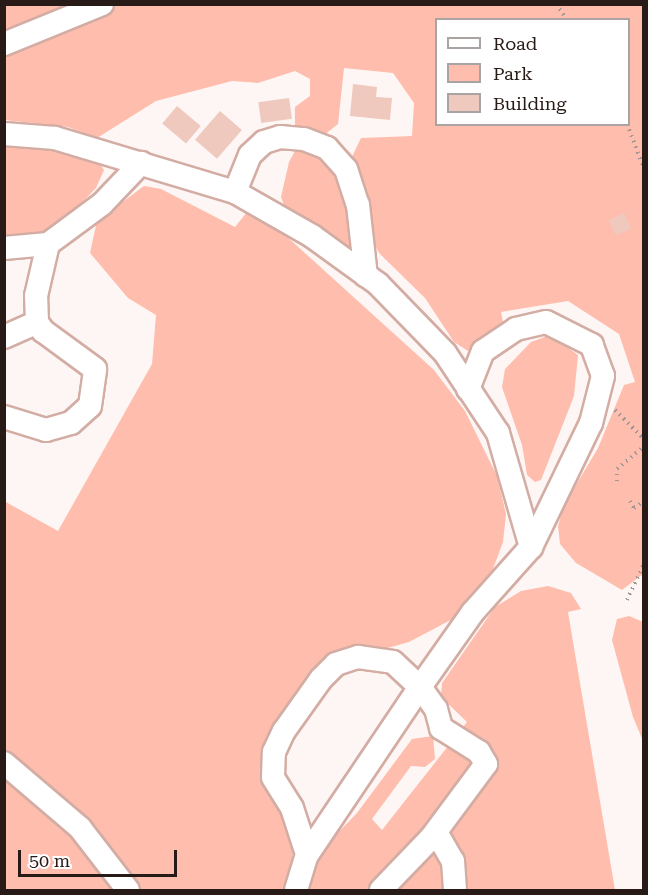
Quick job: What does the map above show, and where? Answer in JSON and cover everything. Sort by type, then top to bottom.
[{"type":"street","points":[[4,44],[102,4]]},
{"type":"street","points":[[4,134],[55,138],[235,192],[312,236],[366,276],[445,353],[498,433],[531,547]]},
{"type":"street","points":[[235,192],[250,155],[264,142],[280,137],[304,139],[327,148],[346,169],[358,205],[366,276]]},
{"type":"street","points":[[4,248],[48,244],[102,204],[141,163]]},
{"type":"street","points":[[4,417],[46,430],[71,423],[90,406],[95,369],[43,331],[37,322],[36,296],[48,244]]},
{"type":"street","points":[[4,337],[37,322]]},
{"type":"street","points":[[296,891],[304,856],[473,612],[531,547],[591,423],[603,376],[592,345],[546,322],[516,329],[483,351],[468,389]]},
{"type":"street","points":[[304,856],[292,808],[273,777],[274,753],[321,679],[336,664],[358,657],[377,658],[393,663],[420,687],[436,709],[441,728],[479,752],[486,764],[436,832],[381,891]]},
{"type":"street","points":[[4,763],[81,828],[128,891]]},
{"type":"street","points":[[436,832],[453,861],[455,891]]},
{"type":"path","points":[[556,4],[566,18]]},
{"type":"path","points":[[628,126],[644,169]]},
{"type":"path","points":[[599,393],[644,440]]},
{"type":"path","points":[[617,481],[617,469],[644,446]]},
{"type":"path","points":[[630,501],[634,508],[643,503]]},
{"type":"path","points":[[627,600],[644,564]]},
{"type":"green space","points":[[4,5],[643,5],[643,574],[622,590],[576,563],[560,544],[558,526],[564,505],[598,448],[624,385],[635,382],[619,334],[568,301],[501,312],[504,327],[468,351],[454,342],[425,298],[380,254],[369,237],[349,163],[361,138],[412,136],[414,103],[393,73],[344,68],[338,124],[323,136],[295,125],[295,107],[310,96],[310,79],[295,71],[258,83],[232,81],[156,101],[97,138],[68,127],[5,120]]},
{"type":"green space","points":[[4,144],[65,150],[99,162],[104,170],[96,188],[63,222],[37,240],[5,239]]},
{"type":"green space","points":[[303,148],[324,156],[341,174],[354,249],[303,224],[285,208],[281,197],[289,162],[295,151]]},
{"type":"green space","points":[[144,186],[161,189],[235,227],[247,212],[274,225],[434,370],[465,411],[497,476],[506,514],[503,542],[489,580],[464,613],[409,642],[388,648],[342,649],[326,664],[269,747],[295,844],[285,890],[141,890],[129,873],[5,754],[4,501],[58,531],[152,364],[156,315],[128,298],[90,253],[97,221]]},
{"type":"green space","points":[[550,335],[578,355],[574,396],[541,480],[535,482],[527,475],[522,445],[502,387],[505,369],[531,342]]},
{"type":"green space","points":[[548,586],[571,593],[581,609],[568,612],[615,890],[305,890],[323,848],[357,813],[412,739],[433,736],[435,759],[425,767],[411,766],[372,819],[382,830],[467,722],[441,697],[442,683],[495,607],[521,591]]},
{"type":"green space","points":[[629,616],[643,622],[643,741],[633,717],[612,640],[617,619]]},
{"type":"green space","points":[[4,780],[78,839],[115,890],[5,890]]},
{"type":"building","points":[[353,84],[377,87],[376,97],[392,98],[390,120],[350,116]]},
{"type":"building","points":[[289,98],[292,119],[261,123],[258,102]]},
{"type":"building","points":[[177,106],[201,126],[186,144],[162,124]]},
{"type":"building","points":[[220,111],[242,130],[217,159],[195,140]]},
{"type":"building","points":[[624,213],[631,228],[616,236],[609,220]]}]
